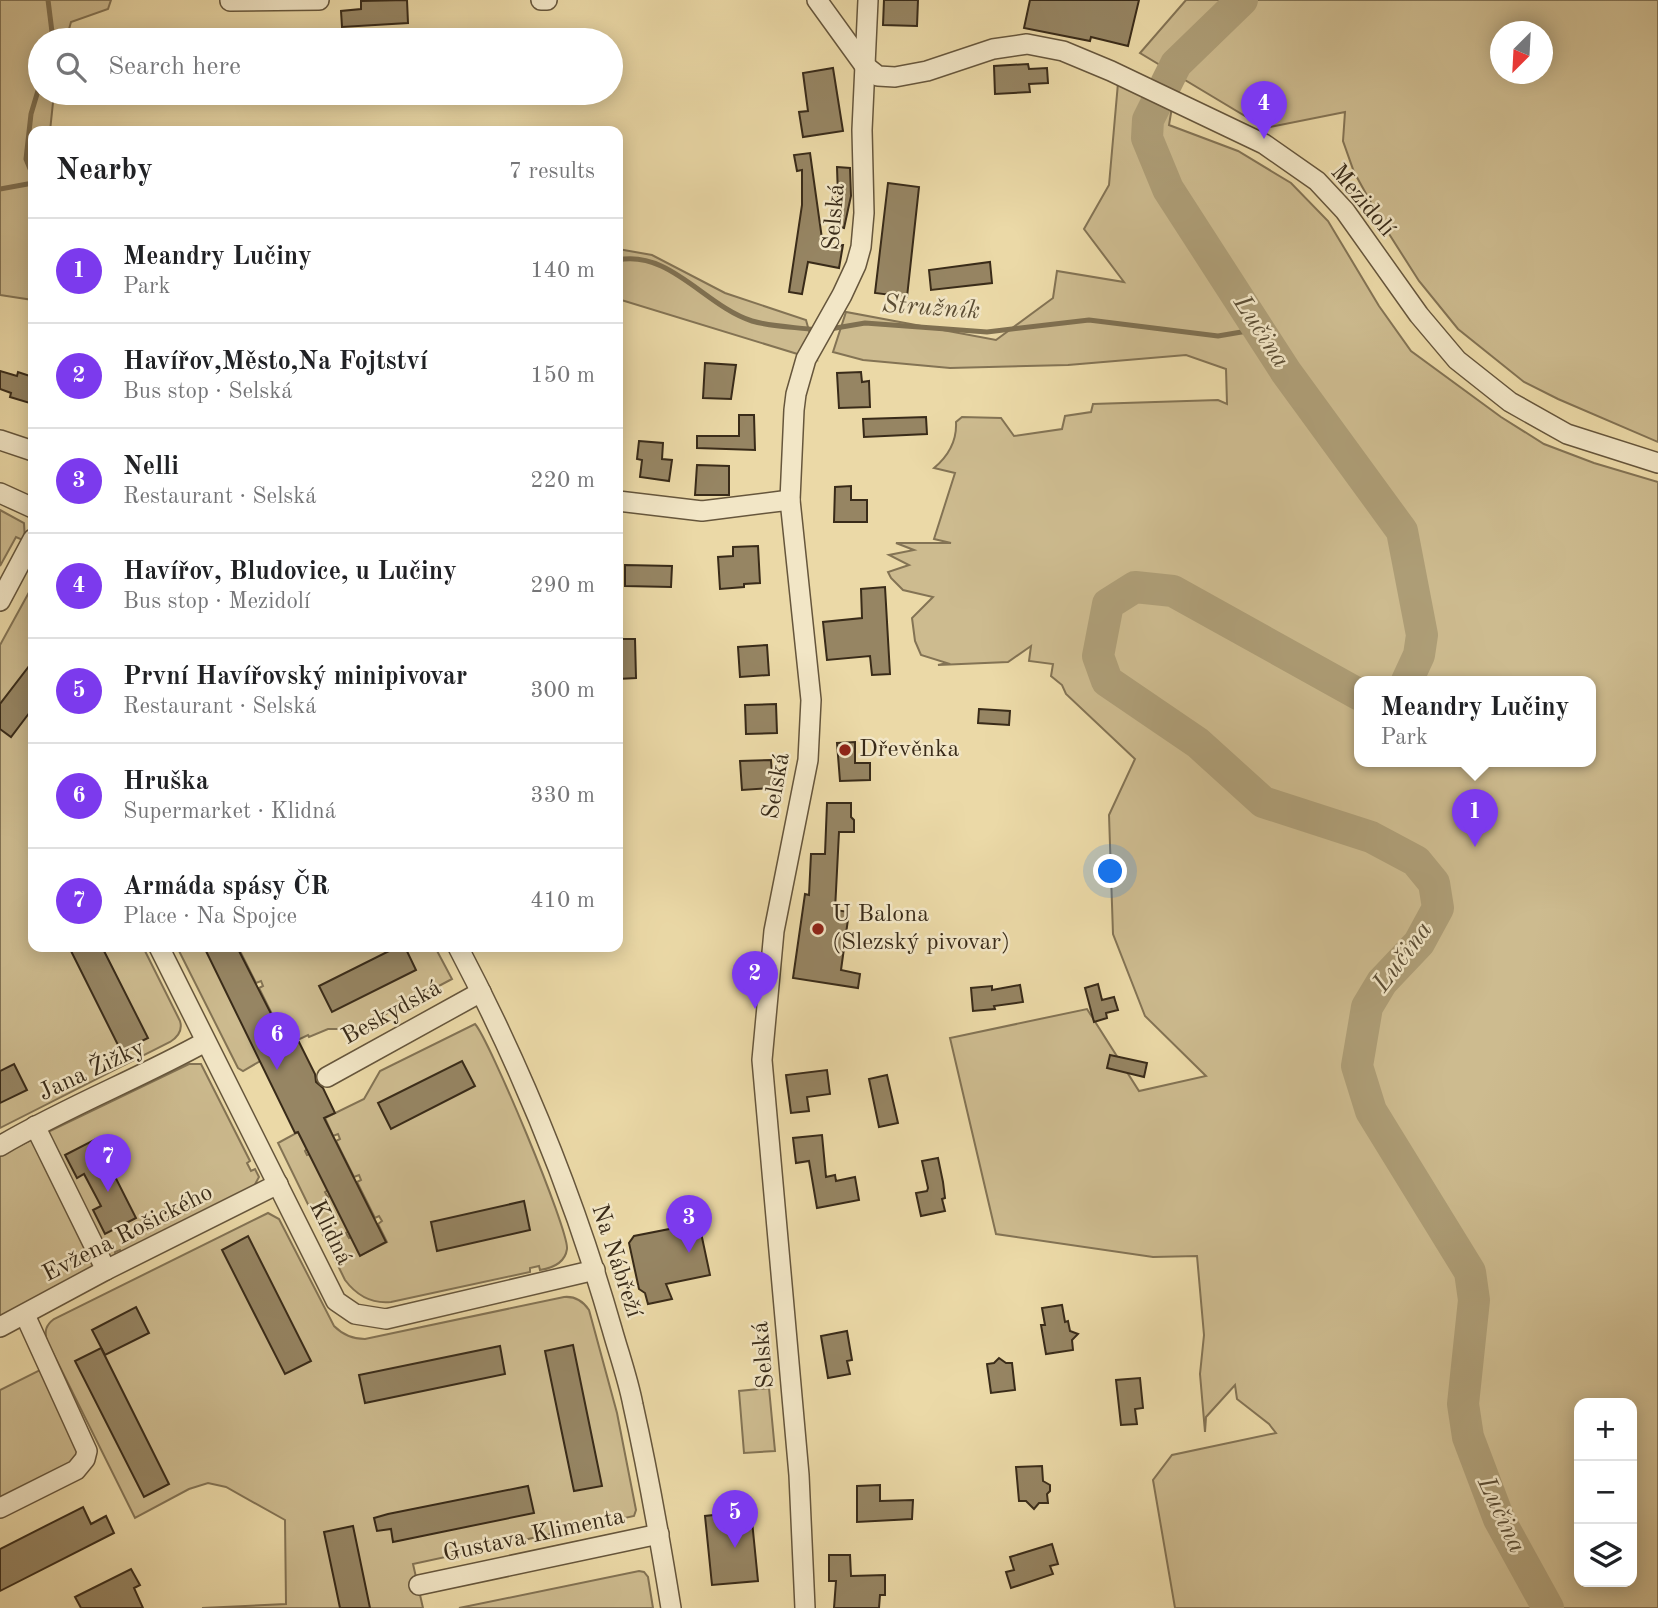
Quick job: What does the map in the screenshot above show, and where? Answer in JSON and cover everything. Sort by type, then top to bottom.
[{"type":"street","points":[[230,1],[319,0]]},
{"type":"street","points":[[541,0],[547,0]]},
{"type":"street","points":[[817,0],[864,65]]},
{"type":"street","name":"Selská","points":[[805,1608],[799,1475],[762,1060],[774,931],[808,760],[810,712],[790,500],[796,394],[806,359],[856,265],[863,229],[867,0]]},
{"type":"street","name":"Mezidolí","points":[[864,65],[878,76],[895,77],[927,71],[993,49],[1027,44],[1063,51],[1183,104],[1264,144],[1317,181],[1345,211],[1419,316],[1457,360],[1510,402],[1567,434],[1658,463]]},
{"type":"street","points":[[0,440],[28,449]]},
{"type":"street","points":[[0,493],[28,506]]},
{"type":"street","points":[[623,502],[702,511],[790,500]]},
{"type":"street","points":[[0,601],[28,548]]},
{"type":"street","name":"Klidná","points":[[161,952],[336,1301],[355,1314],[386,1319],[595,1270]]},
{"type":"street","name":"Na Nábřeží","points":[[460,952],[547,1135],[595,1270],[633,1403],[671,1608]]},
{"type":"street","name":"Beskydská","points":[[327,1077],[481,992]]},
{"type":"street","name":"Jana Žižky","points":[[0,1146],[34,1125],[157,1068],[205,1042]]},
{"type":"street","points":[[34,1125],[106,1270]]},
{"type":"street","name":"Evžena Rošického","points":[[0,1327],[106,1270],[278,1184]]},
{"type":"street","points":[[0,1508],[76,1470],[85,1459],[87,1451],[25,1315]]},
{"type":"street","name":"Gustava Klimenta","points":[[419,1585],[659,1534]]},
{"type":"shaded area","points":[[0,0],[111,0],[108,9],[71,22],[69,28],[28,28],[28,105],[53,105],[51,126],[28,126],[28,299],[0,295]]},
{"type":"shaded area","points":[[1186,0],[1658,0],[1658,442],[1524,382],[1458,329],[1419,281],[1354,172],[1343,141],[1345,112],[1265,128],[1140,53]]},
{"type":"shaded area","points":[[1118,83],[1172,107],[1169,125],[1238,151],[1291,183],[1328,221],[1379,306],[1411,351],[1501,417],[1544,444],[1594,463],[1658,482],[1658,1608],[1175,1608],[1153,1480],[1172,1455],[1276,1433],[1269,1424],[1237,1399],[1235,1385],[1206,1417],[1205,1432],[1200,1374],[1204,1335],[1197,1256],[1153,1257],[996,1234],[950,1038],[1087,1009],[1139,1091],[1206,1076],[1145,1016],[1113,934],[1109,815],[1135,759],[1066,694],[1062,685],[1051,676],[1053,664],[1029,661],[1031,646],[1008,662],[938,665],[947,663],[921,655],[915,641],[912,618],[933,597],[903,590],[888,572],[909,565],[889,555],[914,550],[896,543],[951,543],[934,539],[955,473],[934,468],[950,448],[955,436],[956,422],[962,417],[1001,418],[1014,436],[1062,429],[1065,416],[1091,412],[1093,404],[1218,400],[1227,404],[1226,369],[1186,355],[1068,365],[950,368],[863,360],[833,352],[846,312],[996,340],[1053,298],[1057,271],[1124,282],[1084,229],[1109,185]]},
{"type":"shaded area","points":[[623,250],[652,255],[725,293],[806,320],[817,360],[623,301]]},
{"type":"shaded area","points":[[0,510],[24,523],[25,541],[16,537],[0,566]]},
{"type":"shaded area","points":[[28,594],[28,952],[146,952],[181,1028],[170,1042],[0,1128],[0,645]]},
{"type":"shaded area","points":[[180,952],[208,952],[262,1060],[243,1071],[238,1068]]},
{"type":"shaded area","points":[[240,952],[438,952],[452,979],[358,1029],[328,1029],[287,1045],[280,1030],[284,1027],[281,1022],[277,1024],[259,988],[263,986],[261,981],[256,983]]},
{"type":"shaded area","points":[[475,1024],[496,1063],[527,1135],[564,1234],[566,1254],[558,1264],[545,1269],[540,1270],[539,1266],[530,1268],[530,1272],[391,1302],[371,1300],[360,1295],[345,1280],[278,1143],[298,1132],[307,1149],[307,1155],[310,1154],[328,1190],[325,1192],[328,1197],[331,1195],[349,1231],[346,1233],[349,1238],[352,1237],[361,1255],[387,1242],[378,1224],[382,1221],[379,1216],[375,1218],[357,1182],[361,1180],[359,1175],[354,1177],[336,1141],[340,1139],[338,1134],[333,1136],[325,1118],[364,1099],[380,1071]]},
{"type":"shaded area","points":[[189,1064],[201,1064],[250,1161],[247,1163],[251,1171],[255,1169],[259,1177],[253,1188],[122,1254],[120,1250],[115,1252],[116,1257],[0,1316],[0,1155]]},
{"type":"shaded area","points":[[268,1213],[279,1219],[334,1326],[352,1337],[365,1339],[564,1297],[572,1297],[581,1302],[589,1310],[617,1413],[636,1510],[634,1516],[413,1564],[423,1608],[202,1608],[286,1604],[285,1520],[226,1487],[208,1483],[189,1489],[135,1518],[47,1341],[46,1331],[54,1319]]},
{"type":"shaded area","points":[[46,1367],[80,1437],[78,1453],[72,1462],[49,1479],[0,1502],[0,1390]]},
{"type":"shaded area","points":[[769,1388],[775,1451],[744,1453],[739,1391]]},
{"type":"shaded area","points":[[639,1571],[648,1577],[653,1608],[459,1608]]},
{"type":"building","points":[[407,0],[408,23],[342,27],[341,11],[361,9],[361,1]]},
{"type":"building","points":[[884,0],[918,0],[917,26],[883,25]]},
{"type":"building","points":[[1030,0],[1139,0],[1128,46],[1091,37],[1090,41],[1024,28]]},
{"type":"building","points":[[1028,64],[1029,69],[1047,68],[1048,83],[1029,84],[1030,92],[995,94],[994,66]]},
{"type":"building","points":[[833,68],[843,131],[803,137],[799,112],[808,111],[803,73]]},
{"type":"building","points":[[810,153],[823,246],[843,245],[839,268],[808,262],[802,294],[789,292],[802,205],[802,170],[797,171],[794,155]]},
{"type":"building","points":[[837,167],[850,168],[851,196],[844,228],[839,227]]},
{"type":"building","points":[[888,183],[919,187],[907,297],[875,293]]},
{"type":"building","points":[[990,262],[992,283],[931,290],[929,270]]},
{"type":"building","points":[[705,363],[736,365],[731,399],[703,398]]},
{"type":"building","points":[[0,371],[17,376],[18,372],[28,375],[28,402],[10,397],[11,393],[0,389]]},
{"type":"building","points":[[861,372],[862,382],[869,381],[870,407],[839,408],[837,373]]},
{"type":"building","points":[[739,415],[754,415],[755,450],[697,448],[697,436],[739,436]]},
{"type":"building","points":[[926,417],[927,434],[864,437],[863,419]]},
{"type":"building","points":[[639,441],[663,443],[662,459],[672,460],[669,481],[640,477],[642,460],[637,459]]},
{"type":"building","points":[[697,465],[729,466],[729,495],[695,495]]},
{"type":"building","points":[[851,486],[851,500],[867,500],[867,522],[834,522],[835,487]]},
{"type":"building","points":[[758,546],[760,583],[720,589],[718,557],[733,556],[733,547]]},
{"type":"building","points":[[625,565],[672,566],[671,587],[625,586]]},
{"type":"building","points":[[885,587],[890,674],[872,675],[870,656],[827,660],[823,622],[862,618],[861,589]]},
{"type":"building","points":[[623,639],[635,639],[636,678],[623,679]]},
{"type":"building","points":[[767,645],[769,675],[740,677],[738,647]]},
{"type":"building","points":[[28,668],[28,715],[11,737],[0,729],[0,704]]},
{"type":"building","points":[[776,704],[777,733],[746,734],[745,705]]},
{"type":"building","points":[[979,709],[1010,711],[1009,725],[978,723]]},
{"type":"building","points":[[855,742],[855,763],[870,763],[870,780],[840,781],[837,743]]},
{"type":"building","points":[[771,760],[773,788],[742,790],[740,761]]},
{"type":"building","points":[[827,803],[851,803],[851,817],[854,820],[854,832],[839,832],[835,910],[849,912],[841,970],[860,974],[858,988],[793,978],[805,894],[809,895],[811,854],[825,854]]},
{"type":"building","points":[[72,952],[105,952],[148,1038],[121,1051]]},
{"type":"building","points":[[206,952],[240,952],[288,1047],[299,1042],[315,1074],[316,1082],[323,1088],[335,1113],[324,1118],[386,1242],[360,1256],[298,1132],[295,1133]]},
{"type":"building","points":[[387,952],[407,952],[416,970],[332,1012],[319,986]]},
{"type":"building","points":[[1098,984],[1102,1000],[1114,997],[1118,1010],[1106,1013],[1107,1018],[1094,1022],[1085,988]]},
{"type":"building","points":[[1020,985],[1023,1002],[973,1011],[971,988],[992,986],[992,990]]},
{"type":"building","points":[[1110,1055],[1147,1063],[1144,1077],[1107,1068]]},
{"type":"building","points":[[462,1061],[475,1086],[391,1129],[378,1103]]},
{"type":"building","points":[[14,1064],[27,1090],[0,1103],[0,1071]]},
{"type":"building","points":[[827,1070],[830,1094],[807,1097],[809,1111],[791,1113],[786,1075]]},
{"type":"building","points":[[887,1075],[898,1123],[879,1127],[869,1079]]},
{"type":"building","points":[[822,1135],[826,1177],[835,1175],[836,1181],[855,1177],[859,1200],[817,1208],[809,1161],[796,1163],[793,1138]]},
{"type":"building","points":[[96,1139],[136,1218],[105,1234],[93,1210],[101,1206],[84,1174],[77,1178],[65,1155]]},
{"type":"building","points":[[938,1158],[945,1211],[921,1216],[916,1193],[927,1191],[928,1188],[922,1161]]},
{"type":"building","points":[[524,1201],[530,1230],[437,1251],[431,1222]]},
{"type":"building","points":[[695,1224],[696,1229],[700,1228],[710,1275],[666,1284],[672,1299],[648,1304],[645,1293],[639,1289],[629,1243],[634,1236]]},
{"type":"building","points":[[248,1236],[311,1361],[285,1374],[222,1250]]},
{"type":"building","points":[[1062,1305],[1065,1322],[1068,1321],[1070,1331],[1078,1334],[1072,1340],[1073,1350],[1046,1354],[1041,1325],[1045,1325],[1042,1308]]},
{"type":"building","points":[[136,1307],[149,1333],[105,1355],[92,1330]]},
{"type":"building","points":[[847,1331],[852,1360],[847,1361],[850,1374],[828,1378],[821,1336]]},
{"type":"building","points":[[573,1345],[602,1486],[574,1491],[545,1351]]},
{"type":"building","points":[[500,1346],[505,1374],[365,1403],[359,1375]]},
{"type":"building","points":[[101,1348],[169,1484],[144,1497],[75,1361]]},
{"type":"building","points":[[999,1358],[1006,1363],[1012,1363],[1015,1390],[991,1393],[987,1364],[994,1363]]},
{"type":"building","points":[[1140,1378],[1143,1408],[1135,1409],[1137,1424],[1121,1425],[1116,1380]]},
{"type":"building","points":[[1042,1466],[1043,1481],[1050,1485],[1048,1503],[1039,1503],[1034,1509],[1026,1501],[1019,1501],[1016,1467]]},
{"type":"building","points":[[880,1485],[880,1501],[913,1500],[912,1519],[857,1522],[857,1486]]},
{"type":"building","points":[[528,1486],[534,1513],[393,1542],[391,1529],[377,1531],[374,1518]]},
{"type":"building","points":[[83,1507],[91,1524],[106,1516],[114,1533],[0,1591],[0,1549]]},
{"type":"building","points":[[751,1511],[758,1581],[712,1585],[705,1516]]},
{"type":"building","points":[[353,1526],[370,1608],[340,1608],[324,1532]]},
{"type":"building","points":[[1052,1544],[1058,1564],[1050,1566],[1053,1574],[1011,1588],[1006,1572],[1014,1570],[1010,1557]]},
{"type":"building","points":[[829,1555],[850,1555],[851,1576],[885,1575],[885,1595],[880,1595],[879,1608],[834,1608],[836,1581],[829,1581]]},
{"type":"building","points":[[131,1569],[140,1585],[134,1588],[143,1608],[81,1608],[75,1597]]},
{"type":"waterway","points":[[48,0],[52,28]]},
{"type":"waterway","name":"Stružník","points":[[1242,0],[1176,64],[1148,120],[1147,138],[1168,189],[1286,372],[1402,531],[1422,635],[1419,655],[1409,676]]},
{"type":"waterway","points":[[30,126],[34,105]]},
{"type":"waterway","points":[[28,141],[28,164]]},
{"type":"waterway","name":"Stružník","points":[[0,189],[28,184]]},
{"type":"waterway","name":"Stružník","points":[[623,260],[637,259],[671,271],[735,314],[752,321],[817,330]]},
{"type":"waterway","name":"Stružník","points":[[830,329],[865,323],[987,332],[1089,320],[1218,336],[1259,329]]},
{"type":"waterway","name":"Lučina","points":[[1354,692],[1173,591],[1135,587],[1108,604],[1098,656],[1107,681],[1198,743],[1263,802],[1371,837],[1416,861],[1434,883],[1438,908],[1419,943],[1382,982],[1367,1007],[1357,1066],[1371,1111],[1470,1272],[1474,1300],[1463,1404],[1468,1437],[1499,1519],[1548,1608]]},
{"type":"place","name":"Havířov, Bludovice, u Lučiny","points":[[1264,139]]},
{"type":"place","name":"Dřevěnka","points":[[845,750]]},
{"type":"place","name":"Meandry Lučiny","points":[[1475,847]]},
{"type":"place","name":"U Balona (Slezský pivovar)","points":[[818,929]]},
{"type":"place","name":"Havířov,Město,Na Fojtství","points":[[755,1009]]},
{"type":"place","name":"Hruška","points":[[277,1070]]},
{"type":"place","name":"Armáda spásy ČR","points":[[108,1192]]},
{"type":"place","name":"Nelli","points":[[689,1253]]},
{"type":"place","name":"První Havířovský minipivovar","points":[[735,1548]]}]
